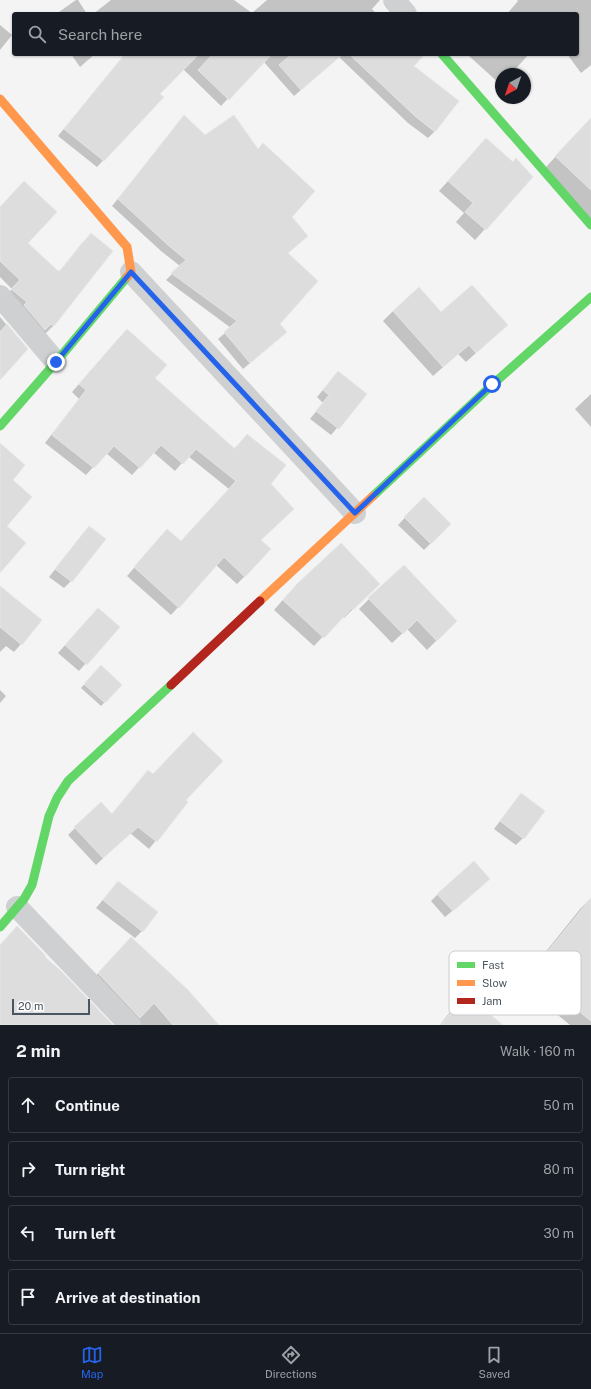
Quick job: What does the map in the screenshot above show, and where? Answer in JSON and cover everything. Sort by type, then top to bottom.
[{"type":"street","points":[[394,0],[404,12]]},
{"type":"street","points":[[444,56],[591,225]]},
{"type":"street","points":[[0,99],[127,247],[131,272],[355,513]]},
{"type":"street","points":[[0,426],[131,272]]},
{"type":"street","points":[[0,296],[56,362]]},
{"type":"street","points":[[0,926],[24,899],[32,885],[49,816],[56,798],[68,781],[492,384],[591,297]]},
{"type":"street","points":[[16,907],[130,1025]]},
{"type":"building","points":[[123,56],[197,56],[160,94],[164,97],[104,161],[64,129]]},
{"type":"building","points":[[211,56],[270,56],[229,100],[198,70]]},
{"type":"building","points":[[290,56],[341,56],[301,90],[279,65]]},
{"type":"building","points":[[351,56],[423,56],[414,66],[459,101],[435,132],[415,116]]},
{"type":"building","points":[[184,115],[205,135],[234,115],[258,149],[263,143],[315,191],[292,217],[308,236],[288,253],[318,281],[280,324],[287,332],[250,363],[224,332],[237,321],[171,273],[186,260],[118,199]]},
{"type":"building","points":[[591,118],[591,190],[555,156]]},
{"type":"building","points":[[486,138],[513,162],[516,158],[533,177],[486,230],[465,212],[473,203],[448,181]]},
{"type":"building","points":[[24,181],[57,212],[28,243],[58,271],[60,271],[91,233],[113,251],[54,326],[51,324],[45,330],[24,305],[27,302],[11,289],[20,280],[0,261],[0,207]]},
{"type":"building","points":[[472,285],[508,325],[476,353],[469,345],[443,367],[393,311],[419,287],[441,312]]},
{"type":"building","points":[[7,324],[28,349],[0,380],[0,332]]},
{"type":"building","points":[[127,329],[167,365],[155,378],[235,449],[247,434],[286,465],[271,484],[294,509],[261,540],[271,549],[245,577],[224,557],[179,608],[134,567],[167,529],[181,541],[236,481],[196,449],[183,464],[161,445],[140,468],[114,446],[94,468],[52,435],[86,390],[79,384]]},
{"type":"building","points":[[338,371],[367,394],[339,429],[316,411],[329,395],[323,390]]},
{"type":"building","points":[[0,443],[25,465],[13,480],[32,497],[7,526],[26,543],[0,573]]},
{"type":"building","points":[[424,497],[451,524],[431,544],[404,517]]},
{"type":"building","points":[[89,526],[106,539],[72,582],[55,569]]},
{"type":"building","points":[[341,543],[380,584],[354,609],[352,608],[324,638],[283,600],[297,584]]},
{"type":"building","points":[[404,565],[457,621],[437,641],[417,620],[403,634],[368,598]]},
{"type":"building","points":[[0,586],[42,620],[22,645],[0,627]]},
{"type":"building","points":[[98,608],[120,627],[87,665],[65,645]]},
{"type":"building","points":[[101,665],[122,685],[105,703],[84,684]]},
{"type":"building","points":[[193,732],[223,761],[186,800],[188,802],[157,842],[138,827],[103,858],[74,827],[101,802],[112,814],[148,770],[153,774]]},
{"type":"building","points":[[521,793],[545,811],[524,839],[500,821]]},
{"type":"building","points":[[474,861],[490,879],[453,911],[437,894]]},
{"type":"building","points":[[118,881],[158,912],[143,932],[103,900]]},
{"type":"building","points":[[591,898],[591,1021],[581,1013],[581,951],[548,951]]},
{"type":"building","points":[[17,926],[46,956],[45,957],[62,972],[113,1025],[0,1025],[0,945]]},
{"type":"building","points":[[131,937],[188,990],[219,1025],[173,1025],[154,1003],[140,1018],[98,973]]},
{"type":"building","points":[[449,1015],[491,1015],[503,1025],[441,1025]]},
{"type":"traffic: fast","points":[[444,56],[591,225]]},
{"type":"traffic: fast","points":[[0,426],[127,277]]},
{"type":"traffic: fast","points":[[373,496],[492,385],[591,297]]},
{"type":"traffic: fast","points":[[0,927],[24,899],[32,885],[49,816],[57,798],[68,781],[171,685]]},
{"type":"traffic: slow","points":[[0,99],[127,247],[131,272],[127,277]]},
{"type":"traffic: slow","points":[[260,601],[373,496]]},
{"type":"traffic: jam","points":[[171,685],[260,601]]},
{"type":"route","points":[[56,362],[131,272],[355,513],[492,384]]}]
